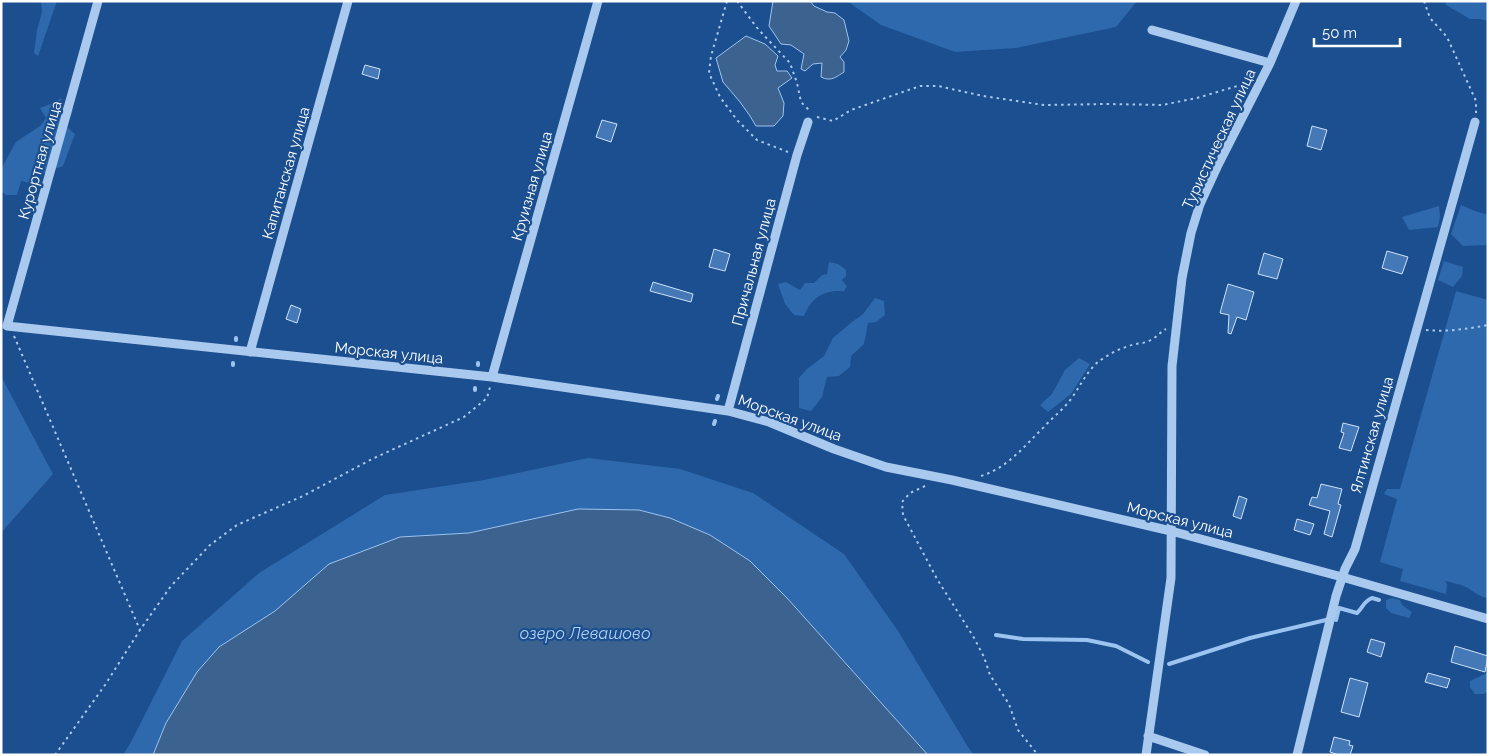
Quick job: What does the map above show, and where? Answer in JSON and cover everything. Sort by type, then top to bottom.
[{"type":"street","name":"Курортная улица","points":[[10,330],[98,1]]},
{"type":"street","name":"Капитанская улица","points":[[250,352],[348,1]]},
{"type":"street","name":"Круизная улица","points":[[492,377],[598,1]]},
{"type":"street","name":"Туристическая улица","points":[[1146,755],[1171,578],[1172,366],[1182,278],[1191,233],[1200,204],[1270,63],[1296,1]]},
{"type":"street","points":[[1152,30],[1270,63]]},
{"type":"street","name":"Причальная улица","points":[[728,411],[797,155],[811,119]]},
{"type":"street","name":"Ялтинская улица","points":[[1297,755],[1336,596],[1342,577],[1355,550],[1475,122]]},
{"type":"street","name":"Морская улица","points":[[10,330],[492,377],[728,411],[769,422],[834,449],[886,467],[952,480],[1172,531],[1488,619]]},
{"type":"street","points":[[1148,736],[1205,755]]},
{"type":"path","points":[[727,1],[708,73],[720,96],[737,120],[757,140],[797,155]]},
{"type":"path","points":[[737,1],[758,29],[790,63],[801,102],[811,119],[833,121],[851,110],[920,86],[938,86],[983,96],[1044,105],[1108,104],[1162,106],[1244,84],[1251,79]]},
{"type":"path","points":[[1424,1],[1430,18],[1447,37],[1476,101],[1475,122]]},
{"type":"path","points":[[1416,330],[1466,329],[1488,325]]},
{"type":"path","points":[[982,476],[1004,466],[1066,406],[1098,362],[1129,346],[1152,340],[1162,331],[1176,328]]},
{"type":"path","points":[[10,330],[140,630]]},
{"type":"path","points":[[55,755],[105,685],[171,586],[210,545],[237,525],[303,496],[372,459],[464,418],[487,398],[492,377]]},
{"type":"path","points":[[930,485],[910,494],[902,502],[903,515],[937,579],[973,636],[984,657],[990,675],[1009,704],[1018,730],[1038,755]]},
{"type":"shaded area","points":[[41,1],[57,1],[38,56],[34,53],[42,12]]},
{"type":"shaded area","points":[[847,1],[1137,1],[1116,27],[1016,48],[955,52],[881,25]]},
{"type":"shaded area","points":[[1445,1],[1488,1],[1488,21],[1470,19],[1446,5]]},
{"type":"shaded area","points":[[61,98],[64,108],[73,110],[67,127],[75,134],[63,166],[41,174],[35,184],[21,181],[17,195],[6,195],[1,191],[1,169],[16,142],[40,126],[46,118],[40,108]]},
{"type":"shaded area","points":[[1461,205],[1488,215],[1486,245],[1463,246],[1451,234]]},
{"type":"shaded area","points":[[1439,206],[1438,227],[1409,230],[1402,217]]},
{"type":"shaded area","points":[[1444,261],[1463,267],[1462,276],[1453,287],[1438,280]]},
{"type":"shaded area","points":[[829,262],[838,264],[846,270],[846,276],[842,280],[847,286],[844,291],[824,293],[815,299],[804,316],[794,315],[785,304],[778,284],[786,282],[800,290],[805,283],[814,283],[822,275],[827,274]]},
{"type":"shaded area","points":[[1456,291],[1488,300],[1488,598],[1464,586],[1445,581],[1447,585],[1446,594],[1400,581],[1403,569],[1380,562],[1397,499],[1384,494],[1387,489],[1400,489]]},
{"type":"shaded area","points":[[875,298],[884,301],[885,315],[876,322],[868,323],[864,344],[851,356],[850,367],[839,376],[827,377],[822,397],[811,411],[799,408],[799,378],[824,356],[833,338],[863,314]]},
{"type":"shaded area","points":[[1079,358],[1090,364],[1071,394],[1048,412],[1040,405],[1052,394],[1065,370]]},
{"type":"shaded area","points":[[1,376],[53,474],[1,533]]},
{"type":"shaded area","points":[[588,458],[680,469],[753,493],[844,554],[898,631],[974,755],[928,755],[787,598],[750,561],[710,535],[670,518],[639,510],[578,509],[469,533],[400,537],[275,611],[219,647],[166,723],[153,755],[123,755],[182,641],[259,573],[385,495],[484,480]]},
{"type":"shaded area","points":[[1392,598],[1400,600],[1402,605],[1412,612],[1409,618],[1391,613],[1386,608],[1386,600]]},
{"type":"shaded area","points":[[1487,673],[1488,691],[1484,694],[1475,694],[1470,687],[1470,681]]},
{"type":"water","points":[[773,1],[810,1],[814,6],[827,12],[835,13],[844,20],[849,41],[846,50],[840,57],[844,62],[844,72],[828,79],[821,77],[822,63],[813,64],[805,71],[801,69],[804,54],[791,45],[781,44],[769,26]]},
{"type":"water","points":[[746,36],[765,44],[778,56],[775,65],[777,71],[787,71],[792,78],[778,88],[784,103],[783,116],[774,126],[756,126],[740,102],[723,82],[716,58]]},
{"type":"water","name":"озеро Левашово","points":[[578,509],[639,510],[670,518],[710,535],[750,561],[787,598],[928,755],[153,755],[166,723],[197,672],[219,647],[275,611],[329,564],[400,537],[469,533]]},
{"type":"building","points":[[365,65],[380,69],[378,79],[362,74]]},
{"type":"building","points":[[602,120],[617,124],[611,142],[596,137]]},
{"type":"building","points":[[1312,126],[1327,130],[1321,150],[1307,146]]},
{"type":"building","points":[[714,249],[730,254],[725,271],[709,267]]},
{"type":"building","points":[[1387,251],[1408,257],[1402,274],[1382,268]]},
{"type":"building","points":[[1264,253],[1283,259],[1277,279],[1258,274]]},
{"type":"building","points":[[653,282],[693,294],[691,302],[650,291]]},
{"type":"building","points":[[1228,284],[1254,292],[1246,320],[1237,317],[1231,334],[1228,333],[1229,315],[1220,313]]},
{"type":"building","points":[[291,305],[301,309],[297,323],[286,319]]},
{"type":"building","points":[[1343,423],[1359,427],[1351,451],[1339,448],[1344,433],[1341,432]]},
{"type":"building","points":[[1321,484],[1342,489],[1338,504],[1341,505],[1332,537],[1324,534],[1330,511],[1309,505],[1312,497],[1317,498]]},
{"type":"building","points":[[1239,496],[1247,499],[1241,519],[1233,516]]},
{"type":"building","points":[[1297,519],[1314,524],[1310,535],[1294,530]]},
{"type":"building","points":[[1371,639],[1385,643],[1381,657],[1367,652]]},
{"type":"building","points":[[1455,646],[1488,656],[1485,672],[1451,662]]},
{"type":"building","points":[[1428,673],[1450,679],[1447,688],[1425,682]]},
{"type":"building","points":[[1350,678],[1368,683],[1359,717],[1341,712]]},
{"type":"building","points":[[1334,737],[1350,741],[1349,745],[1353,746],[1350,755],[1339,755],[1330,752]]},
{"type":"waterway","points":[[1336,620],[1339,608],[1357,613],[1372,598],[1379,600]]},
{"type":"waterway","points":[[1169,664],[1250,638],[1326,620]]},
{"type":"waterway","points":[[996,635],[1023,639],[1087,640],[1116,646],[1148,662]]}]
